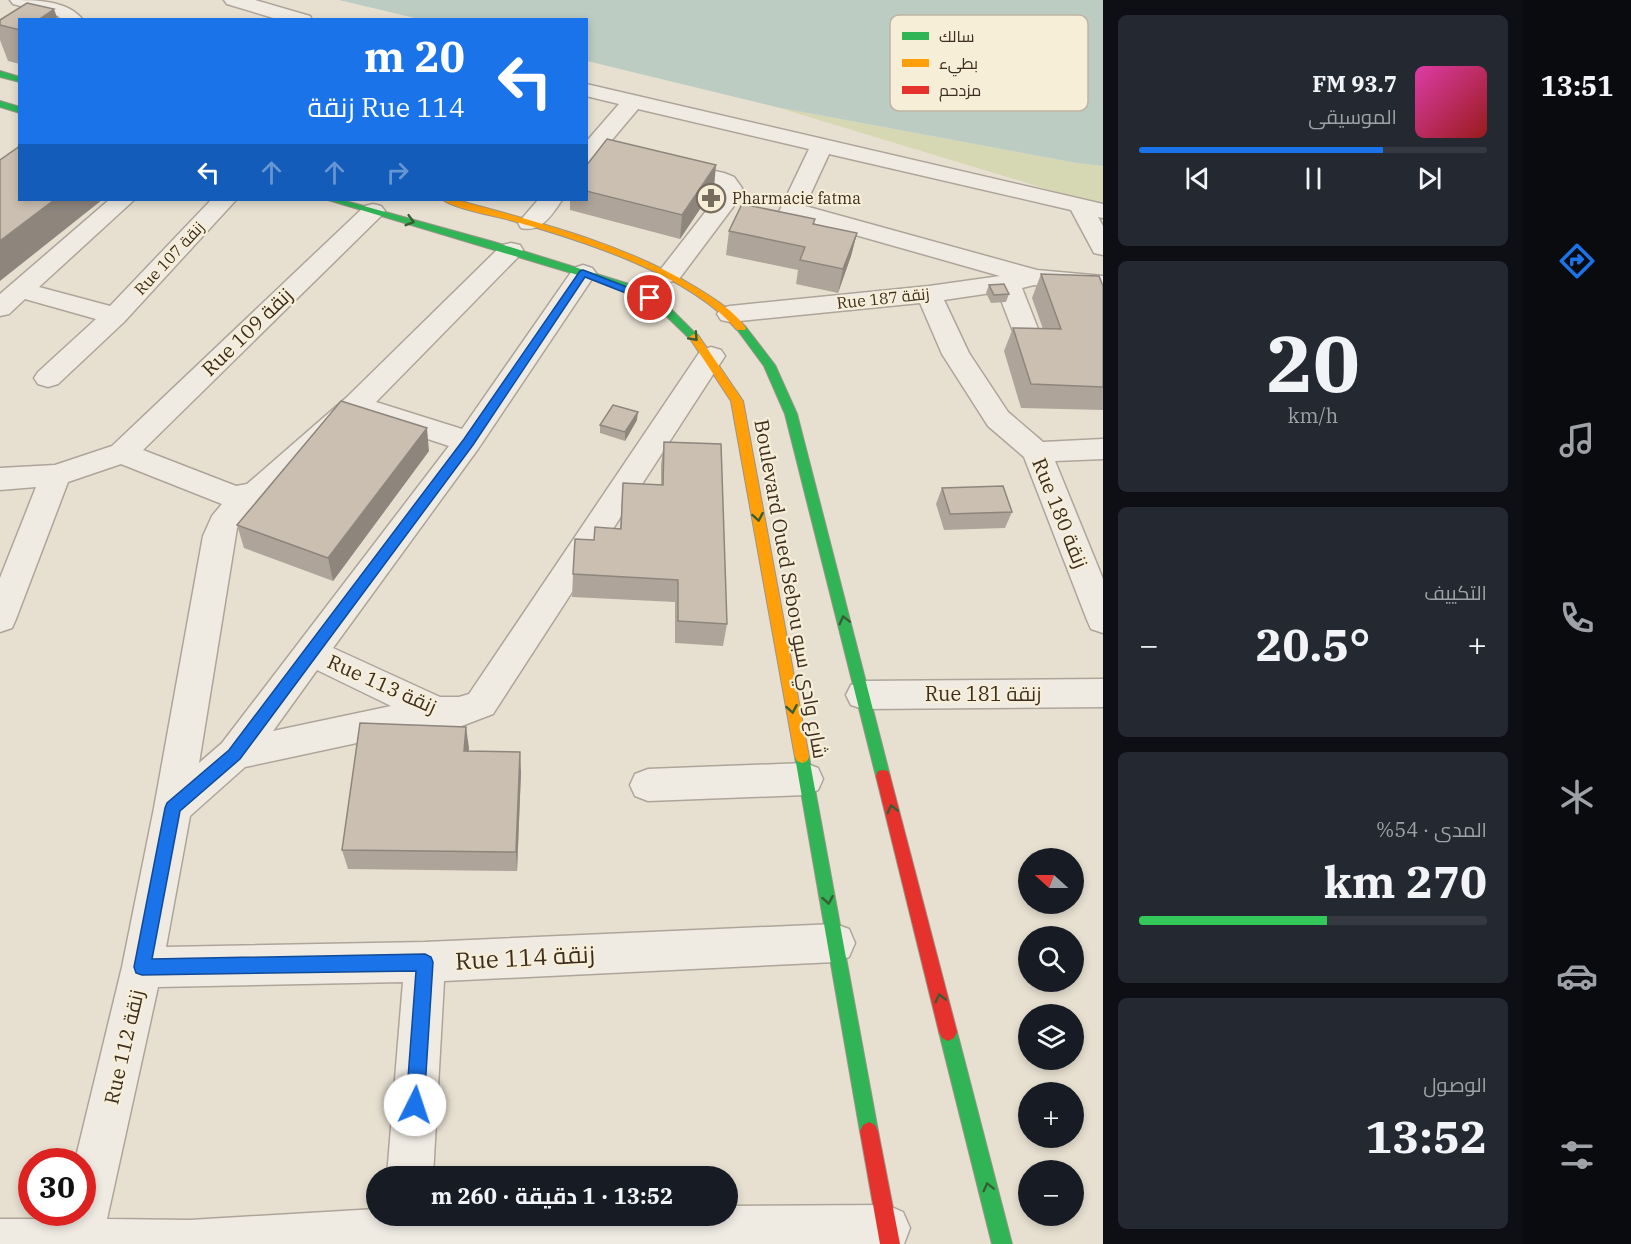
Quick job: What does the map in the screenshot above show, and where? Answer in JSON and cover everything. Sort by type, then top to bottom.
[{"type":"street","points":[[20,0],[70,16],[86,0]]},
{"type":"street","points":[[234,0],[263,15],[287,18]]},
{"type":"street","points":[[0,74],[18,79]]},
{"type":"street","points":[[588,91],[1092,208],[1103,248]]},
{"type":"street","points":[[632,102],[589,154],[716,178],[726,182],[730,188],[739,213]]},
{"type":"street","points":[[0,104],[18,109]]},
{"type":"street","points":[[739,213],[781,223],[786,222],[821,146]]},
{"type":"street","points":[[0,308],[121,201]]},
{"type":"street","name":"Rue 107 زنقة","points":[[48,378],[115,316],[223,201]]},
{"type":"street","name":"Boulevard Oued Sebou شارع وادي سبو","points":[[337,201],[511,250],[650,298],[679,321],[711,356],[737,402],[889,1236]]},
{"type":"street","name":"Boulevard Oued Sebou شارع وادي سبو","points":[[452,201],[530,223],[632,256],[670,274],[730,314],[769,364],[791,414],[1002,1244]]},
{"type":"street","points":[[530,223],[549,201]]},
{"type":"street","points":[[793,210],[1036,278],[1103,284]]},
{"type":"street","name":"Rue 109 زنقة","points":[[122,453],[373,211]]},
{"type":"street","points":[[670,274],[739,213]]},
{"type":"street","name":"Rue 112 زنقة","points":[[79,1242],[142,967],[173,808],[219,536],[223,524],[244,498],[255,494],[356,405],[511,250]]},
{"type":"street","points":[[173,808],[235,754],[468,442],[583,273]]},
{"type":"street","name":"Rue 187 زنقة","points":[[730,314],[929,294],[1036,278]]},
{"type":"street","points":[[1007,282],[1029,339]]},
{"type":"street","points":[[21,290],[115,316]]},
{"type":"street","name":"Rue 180 زنقة","points":[[929,294],[956,354],[998,419],[1037,452],[1103,620]]},
{"type":"street","points":[[235,754],[446,713],[469,711],[481,704],[711,356]]},
{"type":"street","points":[[356,405],[468,442]]},
{"type":"street","points":[[1037,452],[1103,449]]},
{"type":"street","points":[[0,479],[56,475],[122,453],[234,497],[244,498]]},
{"type":"street","points":[[0,619],[56,475]]},
{"type":"street","name":"Rue 113 زنقة","points":[[310,652],[446,713]]},
{"type":"street","name":"Rue 181 زنقة","points":[[863,695],[1103,693]]},
{"type":"street","points":[[648,785],[805,779]]},
{"type":"street","name":"Rue 114 زنقة","points":[[142,967],[425,962],[836,943]]},
{"type":"street","points":[[411,1166],[425,962]]},
{"type":"street","points":[[0,1242],[190,1243],[374,1226]]},
{"type":"street","points":[[518,1226],[889,1236]]},
{"type":"green space","points":[[776,107],[1103,166],[1103,206]]},
{"type":"shaded area","points":[[339,0],[1103,0],[1103,166],[776,107],[588,61],[588,18],[415,18]]},
{"type":"building","points":[[27,3],[54,9],[41,18],[18,18],[18,30],[0,25],[0,20]]},
{"type":"building","points":[[607,139],[716,165],[682,215],[588,192],[588,163]]},
{"type":"building","points":[[18,147],[18,201],[53,201],[0,241],[0,160]]},
{"type":"building","points":[[742,204],[815,219],[813,224],[857,233],[843,269],[800,260],[805,247],[729,231]]},
{"type":"building","points":[[1041,274],[1099,276],[1103,286],[1103,387],[1031,384],[1013,328],[1061,329]]},
{"type":"building","points":[[1004,284],[1009,294],[994,295],[989,285]]},
{"type":"building","points":[[341,401],[427,428],[328,558],[237,525]]},
{"type":"building","points":[[613,405],[638,412],[625,432],[600,425]]},
{"type":"building","points":[[664,442],[721,444],[727,624],[678,621],[678,580],[573,574],[575,539],[594,540],[595,527],[621,529],[623,483],[663,485]]},
{"type":"building","points":[[1003,486],[1012,512],[950,514],[942,488]]},
{"type":"building","points":[[360,723],[466,727],[464,751],[520,752],[516,852],[342,850]]},
{"type":"traffic: fast","points":[[0,74],[18,79]]},
{"type":"traffic: fast","points":[[0,104],[18,109]]},
{"type":"traffic: fast","points":[[337,201],[490,244],[625,286],[664,308],[694,337]]},
{"type":"traffic: fast","points":[[741,328],[769,365],[791,414],[883,776]]},
{"type":"traffic: fast","points":[[802,757],[869,1131]]},
{"type":"traffic: fast","points":[[948,1032],[1002,1244]]},
{"type":"traffic: slow","points":[[452,201],[578,237],[640,261],[711,301],[741,328]]},
{"type":"traffic: slow","points":[[694,337],[737,401],[802,757]]},
{"type":"traffic: jam","points":[[883,776],[948,1032]]},
{"type":"traffic: jam","points":[[869,1131],[890,1244]]},
{"type":"place","name":"Pharmacie fatma","points":[[711,198]]},
{"type":"route","points":[[415,1105],[425,962],[142,967],[173,808],[235,754],[468,442],[583,273],[650,298]]}]
